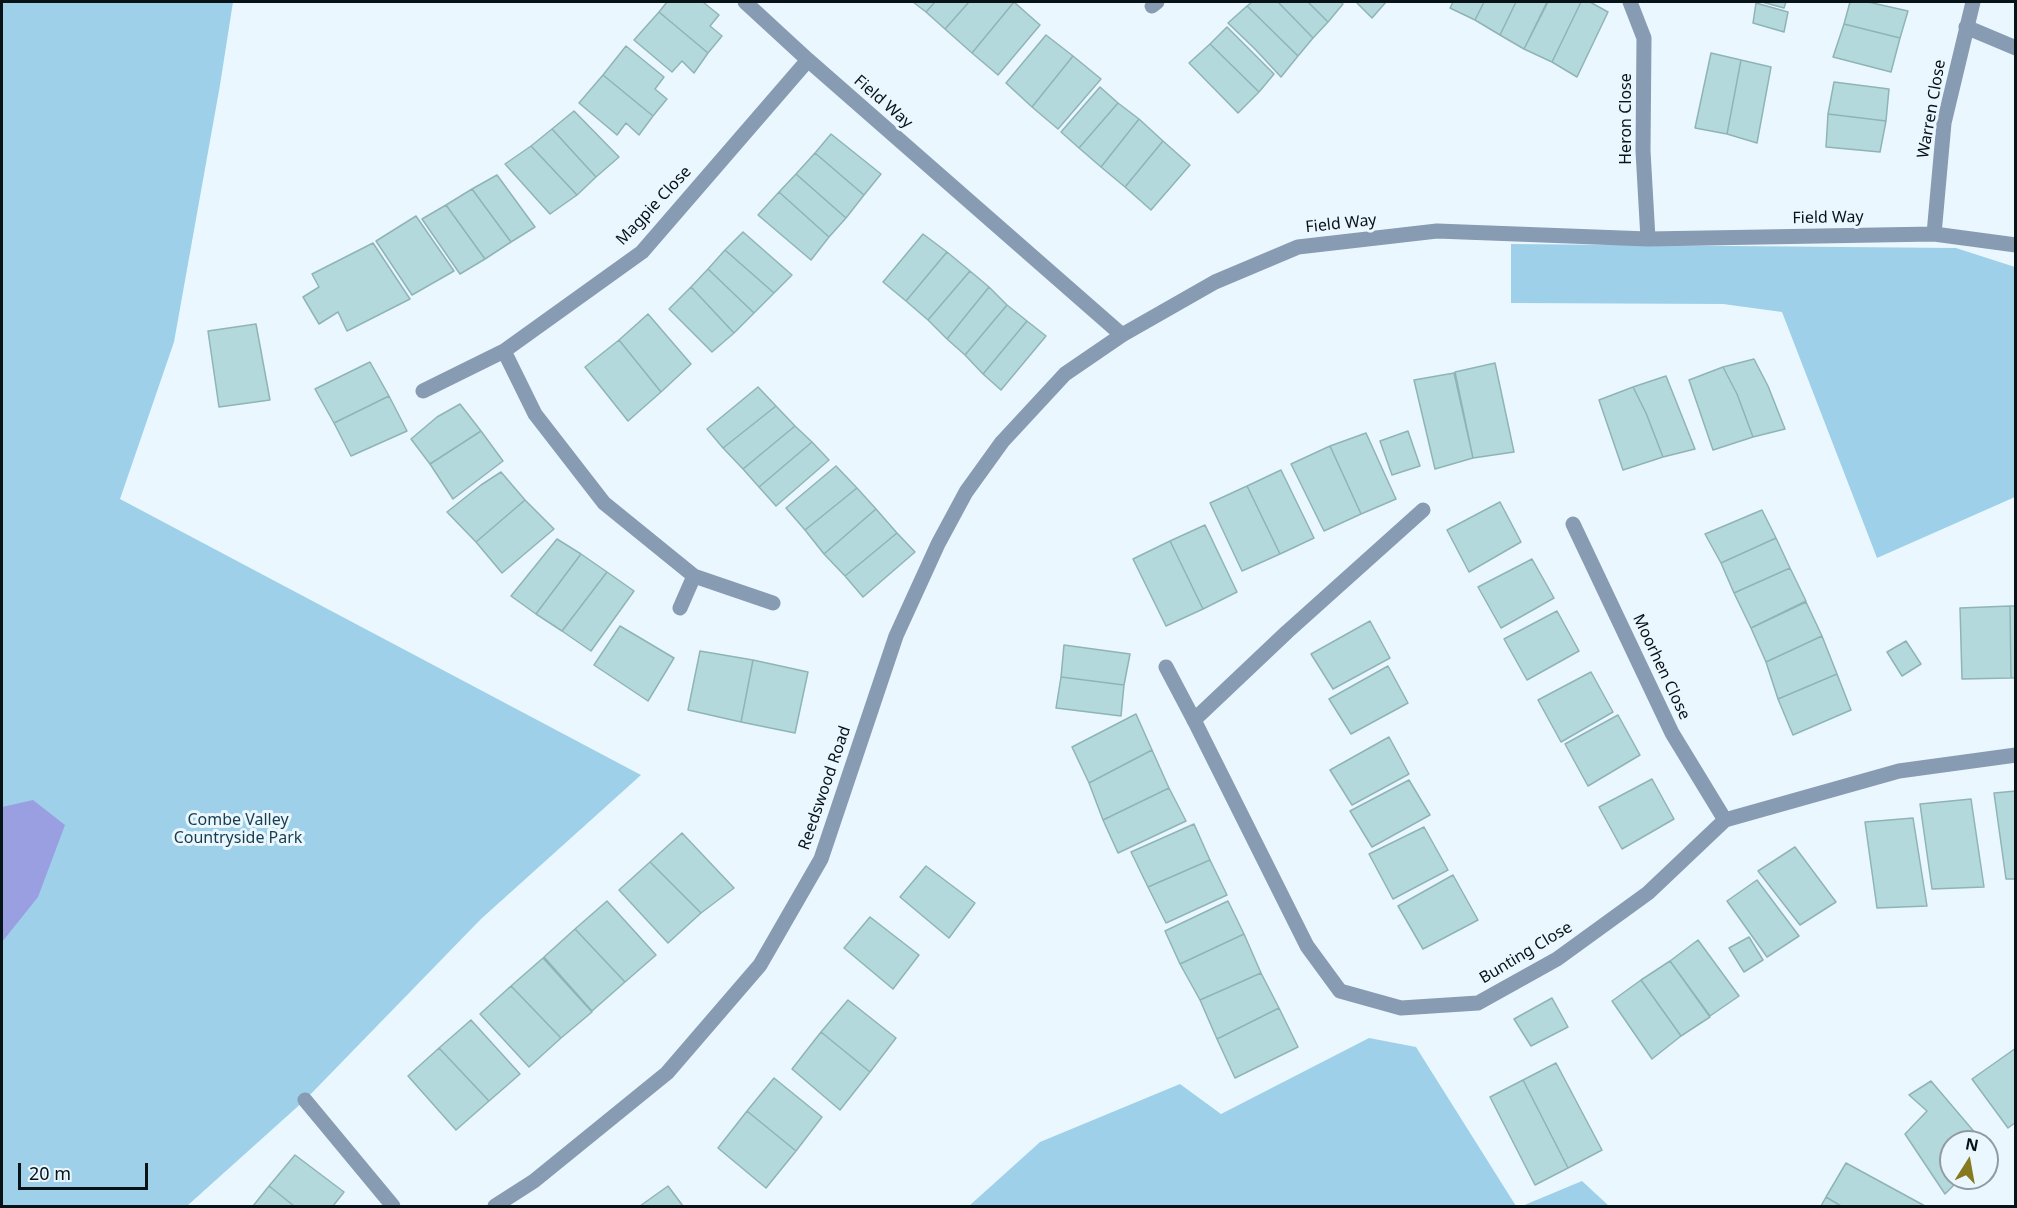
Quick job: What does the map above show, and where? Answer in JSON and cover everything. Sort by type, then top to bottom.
[{"type":"street","name":"Field Way","points":[[745,2],[808,60],[1122,334],[1215,282],[1298,246],[1437,231],[1648,239],[1934,234],[2016,245]]},
{"type":"street","name":"Heron Close","points":[[1630,2],[1644,38],[1643,151],[1648,239]]},
{"type":"street","name":"Warren Close","points":[[1934,234],[1944,123],[1973,2]]},
{"type":"street","points":[[1966,27],[2016,48]]},
{"type":"street","name":"Magpie Close","points":[[423,391],[504,351],[642,252],[808,60]]},
{"type":"street","name":"Reedswood Road","points":[[495,1206],[534,1181],[667,1073],[760,965],[821,859],[896,636],[938,544],[966,492],[1002,442],[1065,374],[1122,334]]},
{"type":"street","points":[[504,351],[535,414],[604,503],[694,576],[773,603]]},
{"type":"street","points":[[1194,720],[1287,632],[1423,510]]},
{"type":"street","name":"Moorhen Close","points":[[1573,524],[1672,733],[1725,820]]},
{"type":"street","points":[[680,608],[694,576]]},
{"type":"street","name":"Bunting Close","points":[[1166,667],[1307,946],[1340,991],[1401,1008],[1478,1003],[1557,960],[1648,893],[1725,820],[1899,771],[2016,755]]},
{"type":"street","points":[[305,1100],[393,1206]]},
{"type":"green space","name":"Combe Valley Countryside Park","points":[[2,2],[233,2],[174,342],[120,499],[641,775],[481,919],[305,1100],[187,1206],[2,1206]]},
{"type":"green space","points":[[1511,244],[1956,248],[2015,267],[2015,497],[1877,558],[1782,312],[1723,304],[1511,303]]},
{"type":"green space","points":[[1369,1038],[1416,1047],[1516,1206],[969,1206],[1040,1142],[1180,1084],[1221,1114]]},
{"type":"green space","points":[[1582,1181],[1609,1206],[1522,1206]]},
{"type":"water","points":[[33,800],[65,825],[38,897],[2,942],[2,807]]},
{"type":"building","points":[[667,2],[703,2],[719,15],[710,26],[722,36],[708,53],[659,12]]},
{"type":"building","points":[[913,2],[935,2],[926,12]]},
{"type":"building","points":[[935,2],[969,2],[945,29],[926,12]]},
{"type":"building","points":[[969,2],[1014,2],[972,53],[945,29]]},
{"type":"building","points":[[1014,2],[1040,25],[998,75],[972,53]]},
{"type":"building","points":[[1252,2],[1278,2],[1313,38],[1298,56],[1247,6]]},
{"type":"building","points":[[1278,2],[1308,2],[1328,22],[1313,38]]},
{"type":"building","points":[[1308,2],[1340,2],[1343,4],[1328,22]]},
{"type":"building","points":[[1356,2],[1386,2],[1372,18]]},
{"type":"building","points":[[1453,2],[1484,2],[1475,20],[1450,8]]},
{"type":"building","points":[[1484,2],[1516,2],[1500,35],[1475,20]]},
{"type":"building","points":[[1516,2],[1547,2],[1524,49],[1500,35]]},
{"type":"building","points":[[1548,2],[1581,2],[1552,62],[1524,49]]},
{"type":"building","points":[[1581,2],[1590,2],[1608,12],[1577,77],[1552,62]]},
{"type":"building","points":[[1762,2],[1786,2],[1784,8]]},
{"type":"building","points":[[1850,2],[1868,2],[1908,11],[1900,38],[1844,24]]},
{"type":"building","points":[[1756,3],[1788,12],[1784,32],[1753,23]]},
{"type":"building","points":[[1247,6],[1298,56],[1281,77],[1228,23]]},
{"type":"building","points":[[659,12],[708,53],[694,73],[682,61],[672,72],[634,40]]},
{"type":"building","points":[[1844,24],[1900,38],[1891,72],[1833,57]]},
{"type":"building","points":[[1227,27],[1274,74],[1259,92],[1210,44]]},
{"type":"building","points":[[1046,35],[1073,56],[1032,107],[1006,83]]},
{"type":"building","points":[[1210,44],[1259,92],[1238,113],[1189,63]]},
{"type":"building","points":[[626,46],[664,77],[655,89],[667,99],[653,116],[603,75]]},
{"type":"building","points":[[1711,53],[1741,60],[1727,134],[1695,128]]},
{"type":"building","points":[[1073,56],[1101,79],[1058,129],[1032,107]]},
{"type":"building","points":[[1741,60],[1771,67],[1757,143],[1727,134]]},
{"type":"building","points":[[603,75],[653,116],[639,135],[626,123],[617,135],[579,103]]},
{"type":"building","points":[[1834,82],[1889,89],[1886,121],[1828,114]]},
{"type":"building","points":[[1100,87],[1118,103],[1079,148],[1061,132]]},
{"type":"building","points":[[1118,103],[1139,119],[1101,167],[1079,148]]},
{"type":"building","points":[[574,111],[619,157],[596,177],[552,129]]},
{"type":"building","points":[[1828,114],[1886,121],[1880,152],[1826,147]]},
{"type":"building","points":[[1139,119],[1163,141],[1125,187],[1101,167]]},
{"type":"building","points":[[552,129],[596,177],[577,195],[531,146]]},
{"type":"building","points":[[831,134],[881,174],[864,195],[815,153]]},
{"type":"building","points":[[1163,141],[1190,165],[1151,210],[1125,187]]},
{"type":"building","points":[[531,146],[577,195],[550,214],[505,164]]},
{"type":"building","points":[[815,153],[864,195],[846,218],[796,174]]},
{"type":"building","points":[[796,174],[846,218],[829,237],[779,192]]},
{"type":"building","points":[[497,175],[535,227],[511,242],[472,189]]},
{"type":"building","points":[[472,189],[511,242],[485,259],[446,205]]},
{"type":"building","points":[[779,192],[829,237],[811,260],[758,215]]},
{"type":"building","points":[[446,205],[485,259],[460,274],[422,219]]},
{"type":"building","points":[[416,216],[454,271],[412,295],[376,241]]},
{"type":"building","points":[[743,232],[792,275],[774,293],[725,250]]},
{"type":"building","points":[[923,234],[947,252],[906,301],[883,282]]},
{"type":"building","points":[[373,243],[410,299],[347,331],[338,312],[319,324],[303,297],[319,287],[312,274]]},
{"type":"building","points":[[725,250],[774,293],[754,313],[708,269]]},
{"type":"building","points":[[947,252],[970,271],[928,320],[906,301]]},
{"type":"building","points":[[708,269],[754,313],[734,333],[691,287]]},
{"type":"building","points":[[970,271],[989,287],[947,339],[928,320]]},
{"type":"building","points":[[691,287],[734,333],[712,352],[669,309]]},
{"type":"building","points":[[989,287],[1007,305],[965,355],[947,339]]},
{"type":"building","points":[[1007,305],[1027,321],[983,374],[965,355]]},
{"type":"building","points":[[648,314],[691,364],[661,392],[619,340]]},
{"type":"building","points":[[1027,321],[1046,336],[1001,390],[983,374]]},
{"type":"building","points":[[256,324],[270,400],[219,407],[208,331]]},
{"type":"building","points":[[619,340],[661,392],[628,421],[585,367]]},
{"type":"building","points":[[1754,359],[1768,386],[1785,429],[1753,437],[1737,394],[1723,367]]},
{"type":"building","points":[[370,362],[389,396],[334,423],[315,389]]},
{"type":"building","points":[[1495,363],[1514,452],[1473,458],[1455,372]]},
{"type":"building","points":[[1723,367],[1737,394],[1753,437],[1713,450],[1689,380]]},
{"type":"building","points":[[1454,373],[1473,458],[1435,469],[1414,380]]},
{"type":"building","points":[[1666,376],[1695,449],[1663,457],[1633,387]]},
{"type":"building","points":[[758,387],[776,406],[723,448],[707,429]]},
{"type":"building","points":[[1633,387],[1663,457],[1623,470],[1599,400]]},
{"type":"building","points":[[389,396],[407,431],[351,456],[334,423]]},
{"type":"building","points":[[460,404],[481,431],[430,464],[411,439],[437,417]]},
{"type":"building","points":[[776,406],[795,426],[743,469],[723,448]]},
{"type":"building","points":[[795,426],[812,442],[759,487],[743,469]]},
{"type":"building","points":[[481,431],[503,461],[453,499],[430,464]]},
{"type":"building","points":[[1408,431],[1420,466],[1392,475],[1380,441]]},
{"type":"building","points":[[1366,433],[1396,499],[1361,514],[1330,446]]},
{"type":"building","points":[[812,442],[829,460],[776,506],[759,487]]},
{"type":"building","points":[[1330,446],[1361,514],[1324,531],[1291,464]]},
{"type":"building","points":[[836,466],[857,488],[805,530],[786,508]]},
{"type":"building","points":[[1281,470],[1314,538],[1280,554],[1247,486]]},
{"type":"building","points":[[501,472],[525,500],[476,542],[447,512]]},
{"type":"building","points":[[1247,486],[1280,554],[1242,571],[1210,503]]},
{"type":"building","points":[[857,488],[876,509],[824,554],[805,530]]},
{"type":"building","points":[[525,500],[554,529],[502,573],[476,542]]},
{"type":"building","points":[[1500,502],[1521,542],[1469,572],[1447,530]]},
{"type":"building","points":[[876,509],[897,533],[845,576],[824,554]]},
{"type":"building","points":[[1762,510],[1776,538],[1721,563],[1705,534]]},
{"type":"building","points":[[1205,525],[1237,592],[1203,609],[1170,541]]},
{"type":"building","points":[[897,533],[915,552],[863,597],[845,576]]},
{"type":"building","points":[[1776,538],[1790,568],[1734,593],[1721,563]]},
{"type":"building","points":[[557,539],[581,554],[536,614],[511,596]]},
{"type":"building","points":[[1170,541],[1203,609],[1166,626],[1133,559]]},
{"type":"building","points":[[581,554],[607,572],[562,631],[536,614]]},
{"type":"building","points":[[1532,559],[1554,598],[1501,628],[1478,587]]},
{"type":"building","points":[[1790,568],[1806,601],[1751,628],[1734,593]]},
{"type":"building","points":[[607,572],[634,591],[591,651],[562,631]]},
{"type":"building","points":[[1806,602],[1822,636],[1766,662],[1751,628]]},
{"type":"building","points":[[2010,606],[2016,606],[2016,678],[2011,678]]},
{"type":"building","points":[[2010,606],[2011,678],[1962,679],[1960,608]]},
{"type":"building","points":[[1557,611],[1579,651],[1527,680],[1504,639]]},
{"type":"building","points":[[1370,621],[1390,658],[1333,689],[1311,654]]},
{"type":"building","points":[[620,626],[674,658],[648,701],[594,665]]},
{"type":"building","points":[[1822,636],[1837,674],[1778,699],[1766,662]]},
{"type":"building","points":[[1906,641],[1921,664],[1902,676],[1887,652]]},
{"type":"building","points":[[1064,645],[1130,654],[1124,685],[1061,677]]},
{"type":"building","points":[[700,651],[753,660],[741,722],[688,710]]},
{"type":"building","points":[[753,660],[808,672],[795,733],[741,722]]},
{"type":"building","points":[[1388,666],[1408,703],[1351,734],[1329,699]]},
{"type":"building","points":[[1591,672],[1613,712],[1561,742],[1538,700]]},
{"type":"building","points":[[1837,674],[1851,710],[1793,735],[1778,699]]},
{"type":"building","points":[[1061,677],[1124,685],[1121,716],[1056,708]]},
{"type":"building","points":[[1136,714],[1152,750],[1089,783],[1072,747]]},
{"type":"building","points":[[1618,715],[1640,755],[1588,786],[1565,744]]},
{"type":"building","points":[[1389,737],[1409,774],[1352,805],[1330,770]]},
{"type":"building","points":[[1152,750],[1169,788],[1103,820],[1089,783]]},
{"type":"building","points":[[1652,779],[1674,819],[1622,849],[1599,807]]},
{"type":"building","points":[[1409,780],[1430,815],[1372,847],[1350,811]]},
{"type":"building","points":[[1169,788],[1186,821],[1118,853],[1103,820]]},
{"type":"building","points":[[2016,791],[2016,879],[2006,879],[1994,793]]},
{"type":"building","points":[[1971,799],[1984,887],[1932,889],[1920,804]]},
{"type":"building","points":[[1913,818],[1927,906],[1877,908],[1865,822]]},
{"type":"building","points":[[1194,824],[1210,860],[1148,887],[1131,852]]},
{"type":"building","points":[[1424,827],[1448,870],[1393,899],[1369,854]]},
{"type":"building","points":[[682,833],[734,888],[701,913],[650,862]]},
{"type":"building","points":[[1795,847],[1836,902],[1800,925],[1758,871]]},
{"type":"building","points":[[1210,860],[1227,895],[1166,923],[1148,887]]},
{"type":"building","points":[[650,862],[701,913],[668,943],[619,890]]},
{"type":"building","points":[[926,866],[975,903],[949,938],[900,897]]},
{"type":"building","points":[[1453,875],[1478,920],[1423,949],[1398,906]]},
{"type":"building","points":[[1757,880],[1799,936],[1767,957],[1727,901]]},
{"type":"building","points":[[607,901],[656,955],[625,982],[575,929]]},
{"type":"building","points":[[1228,901],[1244,934],[1180,964],[1165,931]]},
{"type":"building","points":[[870,917],[919,955],[893,989],[844,948]]},
{"type":"building","points":[[575,929],[625,982],[592,1011],[544,957]]},
{"type":"building","points":[[1244,934],[1261,973],[1200,1000],[1180,964]]},
{"type":"building","points":[[1749,937],[1763,960],[1744,972],[1729,948]]},
{"type":"building","points":[[1698,940],[1739,996],[1710,1016],[1670,961]]},
{"type":"building","points":[[543,958],[592,1012],[561,1038],[511,986]]},
{"type":"building","points":[[1670,961],[1710,1017],[1681,1036],[1641,980]]},
{"type":"building","points":[[1261,973],[1279,1008],[1217,1039],[1200,1000]]},
{"type":"building","points":[[1641,980],[1681,1036],[1652,1059],[1612,1001]]},
{"type":"building","points":[[511,986],[561,1038],[529,1067],[480,1014]]},
{"type":"building","points":[[1552,998],[1568,1027],[1531,1046],[1514,1019]]},
{"type":"building","points":[[848,1000],[896,1038],[870,1072],[821,1032]]},
{"type":"building","points":[[1279,1008],[1298,1047],[1235,1078],[1217,1039]]},
{"type":"building","points":[[471,1020],[520,1074],[489,1101],[439,1048]]},
{"type":"building","points":[[821,1032],[870,1072],[840,1110],[792,1069]]},
{"type":"building","points":[[439,1048],[489,1101],[456,1130],[408,1076]]},
{"type":"building","points":[[2016,1048],[2016,1122],[2008,1128],[1972,1079]]},
{"type":"building","points":[[1556,1063],[1602,1150],[1568,1168],[1523,1080]]},
{"type":"building","points":[[774,1078],[822,1117],[796,1151],[747,1111]]},
{"type":"building","points":[[1523,1080],[1568,1168],[1535,1185],[1490,1097]]},
{"type":"building","points":[[1931,1081],[1973,1130],[1939,1130],[1939,1185],[1905,1134],[1927,1111],[1909,1095]]},
{"type":"building","points":[[747,1111],[796,1151],[766,1188],[718,1148]]},
{"type":"building","points":[[295,1155],[344,1192],[333,1206],[294,1206],[269,1186]]},
{"type":"building","points":[[1846,1163],[1925,1206],[1841,1206],[1826,1197]]},
{"type":"building","points":[[269,1186],[294,1206],[253,1206]]},
{"type":"building","points":[[668,1186],[683,1206],[640,1206]]},
{"type":"building","points":[[1826,1197],[1841,1206],[1821,1206]]}]
